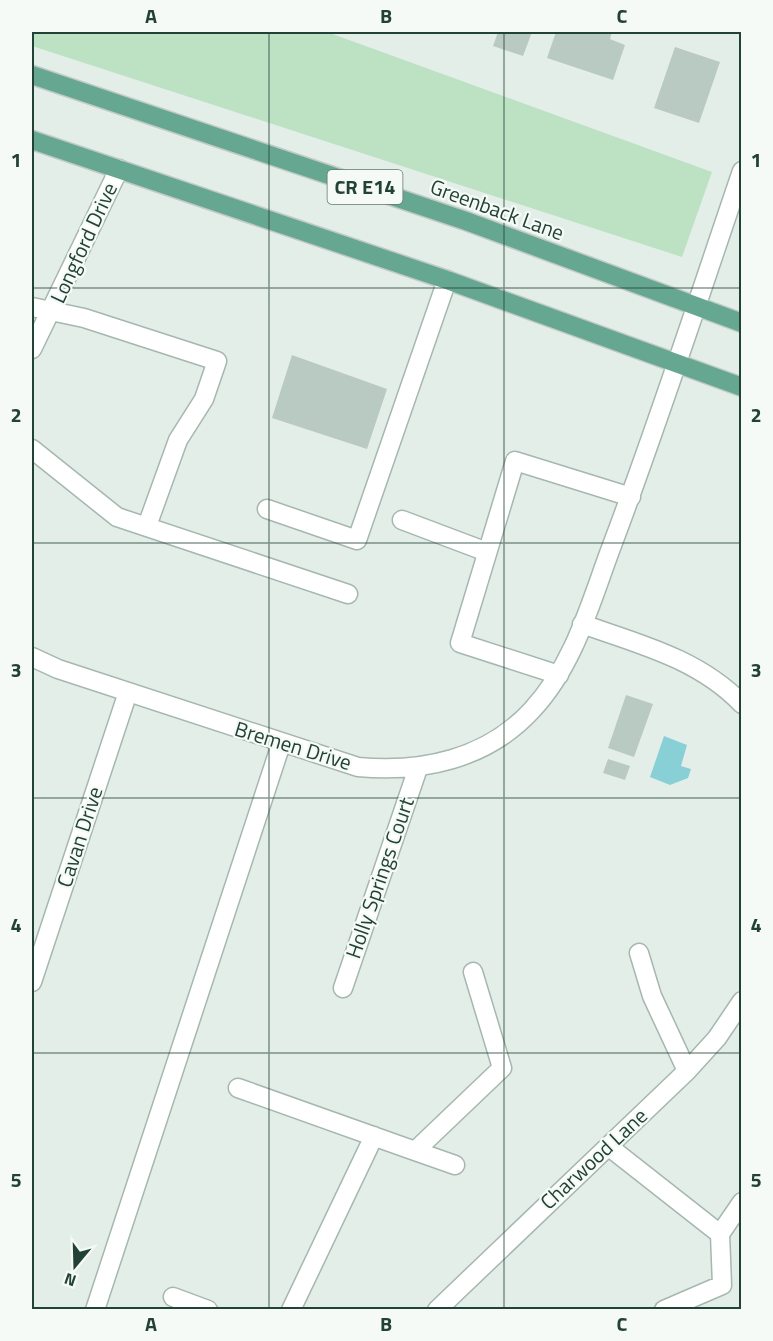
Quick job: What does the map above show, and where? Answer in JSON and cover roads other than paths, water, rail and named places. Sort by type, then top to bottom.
[{"type":"main road","name":"Greenback Lane","points":[[32,75],[466,221],[741,323]]},
{"type":"main road","points":[[32,140],[447,280],[741,387]]},
{"type":"street","name":"Longford Drive","points":[[32,349],[52,312],[119,170]]},
{"type":"street","name":"Bremen Drive","points":[[32,657],[58,669],[281,744],[358,767],[393,770],[418,768],[460,758],[491,743],[532,711],[572,653],[631,497],[741,171]]},
{"type":"street","points":[[267,509],[357,540],[447,280]]},
{"type":"street","points":[[32,307],[84,318],[216,362],[204,399],[178,440],[147,526]]},
{"type":"street","points":[[32,448],[117,517],[348,594]]},
{"type":"street","points":[[559,675],[460,643],[515,461],[631,497]]},
{"type":"street","points":[[402,520],[488,552]]},
{"type":"street","points":[[582,624],[678,658],[708,675],[741,704]]},
{"type":"street","name":"Cavan Drive","points":[[32,982],[128,692]]},
{"type":"street","points":[[95,1310],[281,744]]},
{"type":"street","name":"Holly Springs Court","points":[[343,988],[418,768]]},
{"type":"street","points":[[639,953],[652,996],[687,1071]]},
{"type":"street","points":[[415,1151],[502,1068],[473,972]]},
{"type":"street","name":"Charwood Lane","points":[[440,1308],[687,1071],[717,1038],[741,1001]]},
{"type":"street","points":[[238,1088],[455,1165]]},
{"type":"street","points":[[291,1310],[374,1136]]},
{"type":"street","points":[[608,1146],[720,1234]]},
{"type":"street","points":[[664,1310],[722,1285],[720,1234],[741,1202]]},
{"type":"street","points":[[173,1297],[208,1310]]},
{"type":"water","points":[[664,736],[687,745],[681,766],[691,769],[688,778],[670,785],[650,777]]}]
